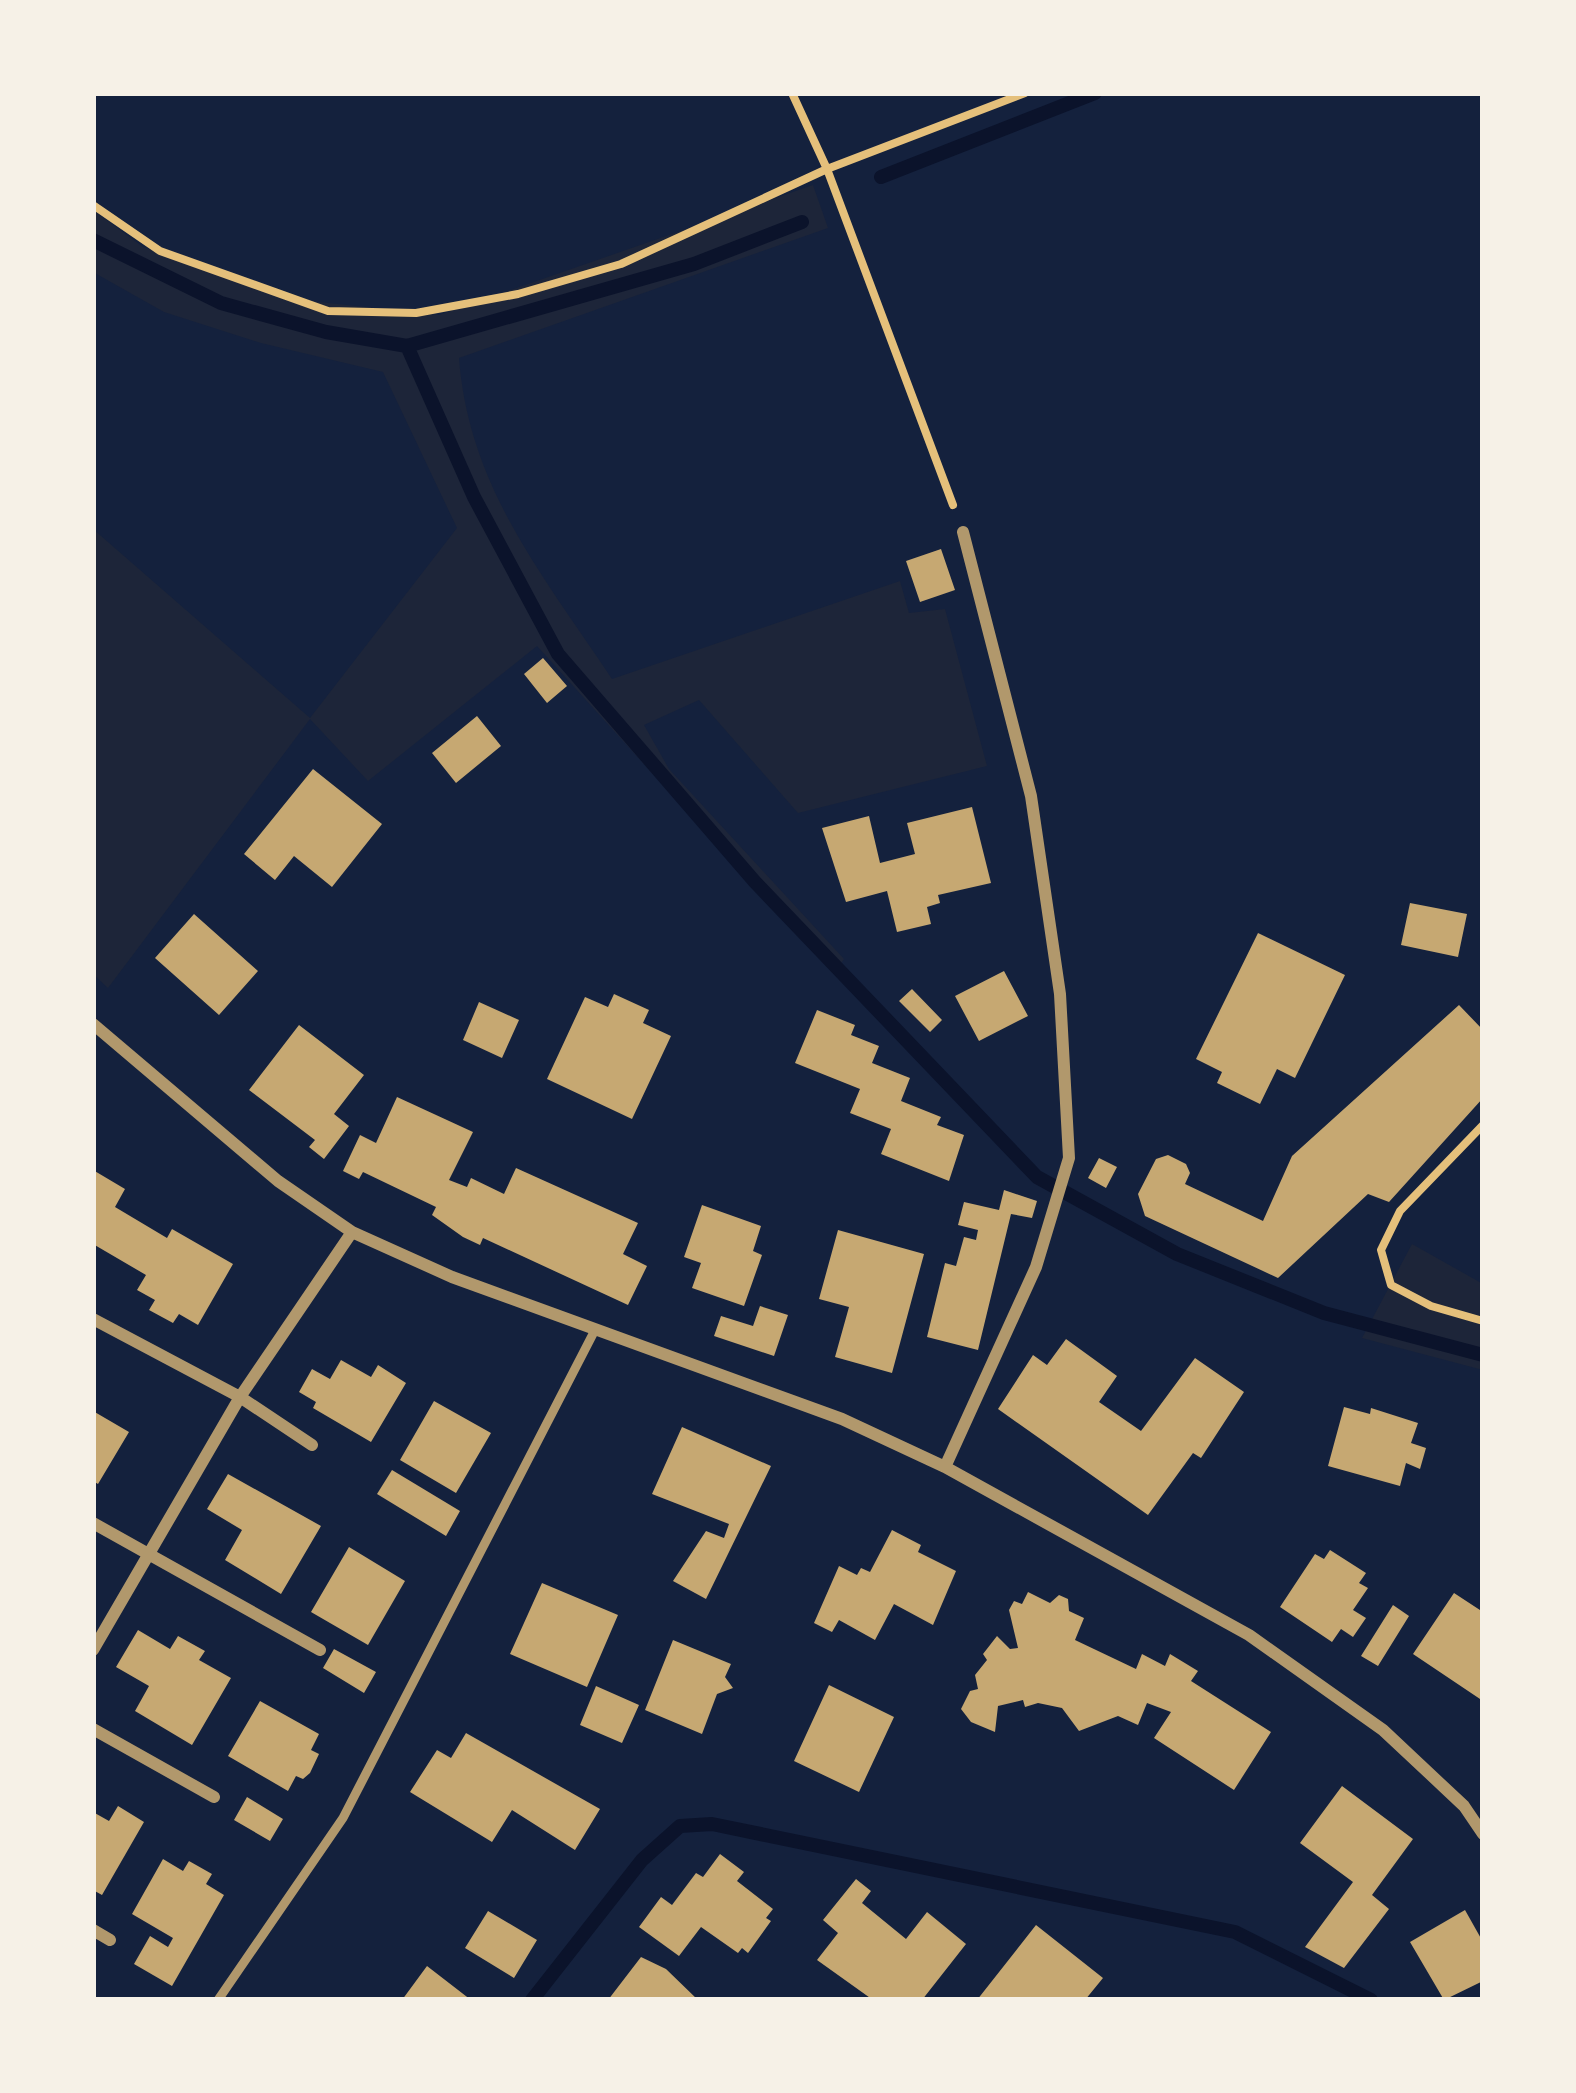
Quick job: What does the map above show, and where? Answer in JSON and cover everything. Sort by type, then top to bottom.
[{"type":"street","points":[[945,1467],[1036,1267],[1070,1158],[1060,994],[1031,796],[963,532]]},
{"type":"street","points":[[93,1024],[278,1181],[352,1232],[452,1277],[842,1419],[945,1467],[1249,1635],[1383,1730],[1464,1806],[1483,1834]]},
{"type":"street","points":[[93,1650],[146,1551],[240,1397],[352,1232]]},
{"type":"street","points":[[93,1319],[240,1397],[312,1445]]},
{"type":"street","points":[[93,1523],[320,1650]]},
{"type":"street","points":[[93,1729],[214,1797]]},
{"type":"street","points":[[93,1930],[110,1940]]},
{"type":"lane","points":[[218,2000],[343,1818],[595,1330]]},
{"type":"path","points":[[793,93],[827,169],[963,532]]},
{"type":"path","points":[[93,205],[160,251],[328,311],[416,313],[518,294],[621,264],[827,169],[1025,93]]},
{"type":"path","points":[[1483,1125],[1400,1211],[1381,1250],[1391,1285],[1431,1306],[1483,1321]]},
{"type":"shaded area","points":[[813,185],[828,228],[459,358],[477,448],[493,489],[535,565],[612,679],[900,581],[909,613],[945,609],[987,766],[798,813],[699,700],[644,725],[669,769],[844,959],[834,974],[537,646],[368,781],[310,719],[108,988],[93,974],[93,529],[310,718],[457,528],[383,372],[261,343],[164,312],[93,272],[93,210],[143,247],[301,300],[439,315]]},
{"type":"shaded area","points":[[1412,1244],[1483,1284],[1483,1370],[1362,1338]]},
{"type":"building","points":[[941,549],[955,590],[920,602],[906,561]]},
{"type":"building","points":[[543,658],[567,686],[547,703],[524,674]]},
{"type":"building","points":[[477,716],[501,746],[456,783],[432,753]]},
{"type":"building","points":[[313,769],[382,824],[332,887],[294,856],[275,880],[244,854]]},
{"type":"building","points":[[972,807],[991,883],[938,895],[940,903],[927,907],[931,924],[897,932],[887,891],[846,902],[822,828],[869,816],[880,863],[915,854],[907,823]]},
{"type":"building","points":[[1410,903],[1467,914],[1458,957],[1401,945]]},
{"type":"building","points":[[194,914],[258,971],[219,1015],[155,958]]},
{"type":"building","points":[[1258,933],[1345,975],[1295,1078],[1277,1069],[1260,1104],[1217,1083],[1222,1072],[1196,1059]]},
{"type":"building","points":[[1004,971],[1028,1016],[979,1041],[955,996]]},
{"type":"building","points":[[912,989],[942,1020],[930,1032],[899,1001]]},
{"type":"building","points":[[614,994],[649,1010],[643,1023],[671,1036],[632,1119],[547,1079],[585,997],[608,1007]]},
{"type":"building","points":[[479,1002],[519,1020],[502,1058],[463,1040]]},
{"type":"building","points":[[1459,1005],[1483,1030],[1483,1098],[1389,1202],[1368,1194],[1278,1278],[1145,1216],[1138,1194],[1156,1159],[1168,1155],[1186,1164],[1190,1173],[1185,1184],[1263,1221],[1292,1156]]},
{"type":"building","points":[[817,1010],[855,1025],[851,1035],[879,1046],[872,1063],[910,1078],[901,1101],[941,1117],[937,1125],[964,1135],[949,1181],[881,1154],[891,1129],[850,1113],[860,1089],[795,1063]]},
{"type":"building","points":[[299,1025],[364,1075],[334,1114],[349,1126],[324,1159],[309,1147],[315,1140],[249,1090]]},
{"type":"building","points":[[397,1097],[473,1132],[449,1180],[467,1187],[471,1178],[504,1194],[516,1168],[638,1223],[623,1254],[647,1266],[628,1305],[483,1238],[480,1245],[432,1215],[436,1207],[363,1172],[359,1179],[343,1171],[360,1135],[376,1143]]},
{"type":"building","points":[[1099,1158],[1117,1167],[1106,1188],[1088,1178]]},
{"type":"building","points":[[93,1170],[125,1189],[115,1207],[167,1238],[172,1229],[233,1264],[198,1325],[179,1314],[173,1323],[149,1310],[155,1300],[137,1290],[146,1275],[93,1244]]},
{"type":"building","points":[[1004,1190],[1037,1201],[1032,1218],[1011,1214],[978,1350],[927,1337],[945,1263],[956,1266],[964,1237],[976,1240],[978,1230],[958,1225],[964,1202],[999,1210]]},
{"type":"building","points":[[702,1205],[761,1226],[753,1251],[762,1255],[744,1306],[692,1288],[701,1263],[684,1257]]},
{"type":"building","points":[[838,1230],[924,1254],[892,1373],[835,1357],[849,1307],[819,1299]]},
{"type":"building","points":[[760,1306],[788,1315],[774,1356],[714,1336],[721,1316],[753,1326]]},
{"type":"building","points":[[1066,1339],[1117,1376],[1099,1402],[1141,1431],[1195,1358],[1244,1392],[1201,1458],[1193,1453],[1148,1515],[998,1409],[1033,1355],[1047,1365]]},
{"type":"building","points":[[341,1360],[371,1377],[378,1365],[406,1383],[371,1442],[313,1408],[316,1402],[299,1392],[312,1369],[330,1379]]},
{"type":"building","points":[[434,1401],[491,1433],[456,1493],[400,1460]]},
{"type":"building","points":[[1344,1407],[1370,1414],[1371,1408],[1418,1423],[1411,1443],[1426,1448],[1420,1469],[1406,1463],[1400,1486],[1328,1466]]},
{"type":"building","points":[[93,1411],[129,1432],[98,1484],[93,1481]]},
{"type":"building","points":[[682,1427],[771,1466],[706,1599],[673,1581],[706,1531],[724,1538],[729,1524],[652,1494]]},
{"type":"building","points":[[392,1470],[460,1511],[446,1536],[377,1494]]},
{"type":"building","points":[[228,1474],[321,1526],[281,1594],[225,1560],[242,1530],[207,1509]]},
{"type":"building","points":[[892,1530],[921,1545],[918,1552],[956,1571],[933,1625],[894,1604],[875,1640],[839,1620],[832,1632],[814,1623],[839,1566],[857,1575],[861,1568],[870,1572]]},
{"type":"building","points":[[349,1547],[405,1581],[368,1645],[311,1612]]},
{"type":"building","points":[[1330,1550],[1366,1573],[1359,1583],[1368,1588],[1353,1610],[1366,1618],[1353,1637],[1341,1629],[1332,1642],[1280,1607],[1315,1554],[1324,1559]]},
{"type":"building","points":[[542,1583],[618,1615],[587,1687],[510,1654]]},
{"type":"building","points":[[1028,1592],[1050,1603],[1059,1595],[1068,1599],[1069,1611],[1084,1618],[1075,1640],[1136,1669],[1142,1654],[1165,1666],[1170,1654],[1198,1671],[1191,1681],[1271,1732],[1234,1790],[1154,1738],[1171,1712],[1147,1703],[1138,1725],[1118,1716],[1079,1731],[1062,1708],[1038,1703],[1025,1707],[1023,1700],[998,1706],[995,1732],[971,1722],[961,1709],[970,1691],[978,1689],[975,1675],[987,1660],[983,1654],[997,1636],[1010,1649],[1018,1648],[1009,1610],[1014,1601],[1022,1604]]},
{"type":"building","points":[[1454,1593],[1483,1612],[1483,1701],[1413,1654]]},
{"type":"building","points":[[1393,1605],[1409,1616],[1378,1666],[1361,1656]]},
{"type":"building","points":[[138,1630],[170,1649],[178,1636],[205,1651],[199,1660],[231,1678],[192,1745],[135,1711],[149,1686],[116,1667]]},
{"type":"building","points":[[673,1640],[731,1664],[725,1677],[733,1688],[717,1694],[702,1734],[645,1710]]},
{"type":"building","points":[[334,1649],[376,1672],[364,1693],[323,1668]]},
{"type":"building","points":[[829,1685],[894,1717],[859,1792],[794,1761]]},
{"type":"building","points":[[596,1686],[639,1705],[622,1743],[580,1725]]},
{"type":"building","points":[[260,1701],[319,1734],[311,1750],[319,1754],[310,1773],[303,1779],[296,1776],[288,1791],[228,1756]]},
{"type":"building","points":[[466,1733],[600,1809],[575,1850],[512,1810],[492,1842],[410,1792],[437,1750],[451,1758]]},
{"type":"building","points":[[1342,1786],[1413,1839],[1372,1895],[1389,1909],[1344,1968],[1305,1947],[1353,1882],[1300,1843]]},
{"type":"building","points":[[247,1797],[283,1819],[270,1841],[234,1820]]},
{"type":"building","points":[[118,1806],[144,1822],[102,1895],[93,1890],[93,1812],[109,1821]]},
{"type":"building","points":[[720,1854],[744,1872],[737,1881],[773,1909],[766,1918],[771,1921],[748,1953],[742,1948],[738,1953],[701,1927],[679,1956],[639,1927],[661,1897],[672,1905],[696,1873],[703,1877]]},
{"type":"building","points":[[163,1859],[183,1871],[189,1861],[212,1874],[206,1884],[224,1895],[172,1986],[134,1964],[150,1936],[168,1947],[173,1938],[132,1914]]},
{"type":"building","points":[[856,1879],[871,1891],[862,1903],[906,1939],[927,1912],[966,1944],[922,2000],[873,2000],[817,1960],[838,1933],[823,1920]]},
{"type":"building","points":[[1465,1910],[1483,1942],[1483,1981],[1444,2000],[1410,1942]]},
{"type":"building","points":[[488,1911],[537,1940],[514,1978],[465,1948]]},
{"type":"building","points":[[1036,1925],[1103,1978],[1085,2000],[977,2000]]},
{"type":"building","points":[[641,1957],[666,1969],[698,2000],[608,2000]]},
{"type":"building","points":[[427,1966],[471,2000],[402,2000]]},
{"type":"waterway","points":[[881,177],[1095,93]]},
{"type":"waterway","points":[[93,240],[221,303],[326,332],[407,346],[694,264],[802,222]]},
{"type":"waterway","points":[[407,346],[474,497],[558,654],[755,882],[1037,1177],[1177,1254],[1324,1313],[1483,1355]]},
{"type":"waterway","points":[[532,2000],[642,1860],[680,1826],[712,1824],[1235,1932],[1371,2000]]}]
